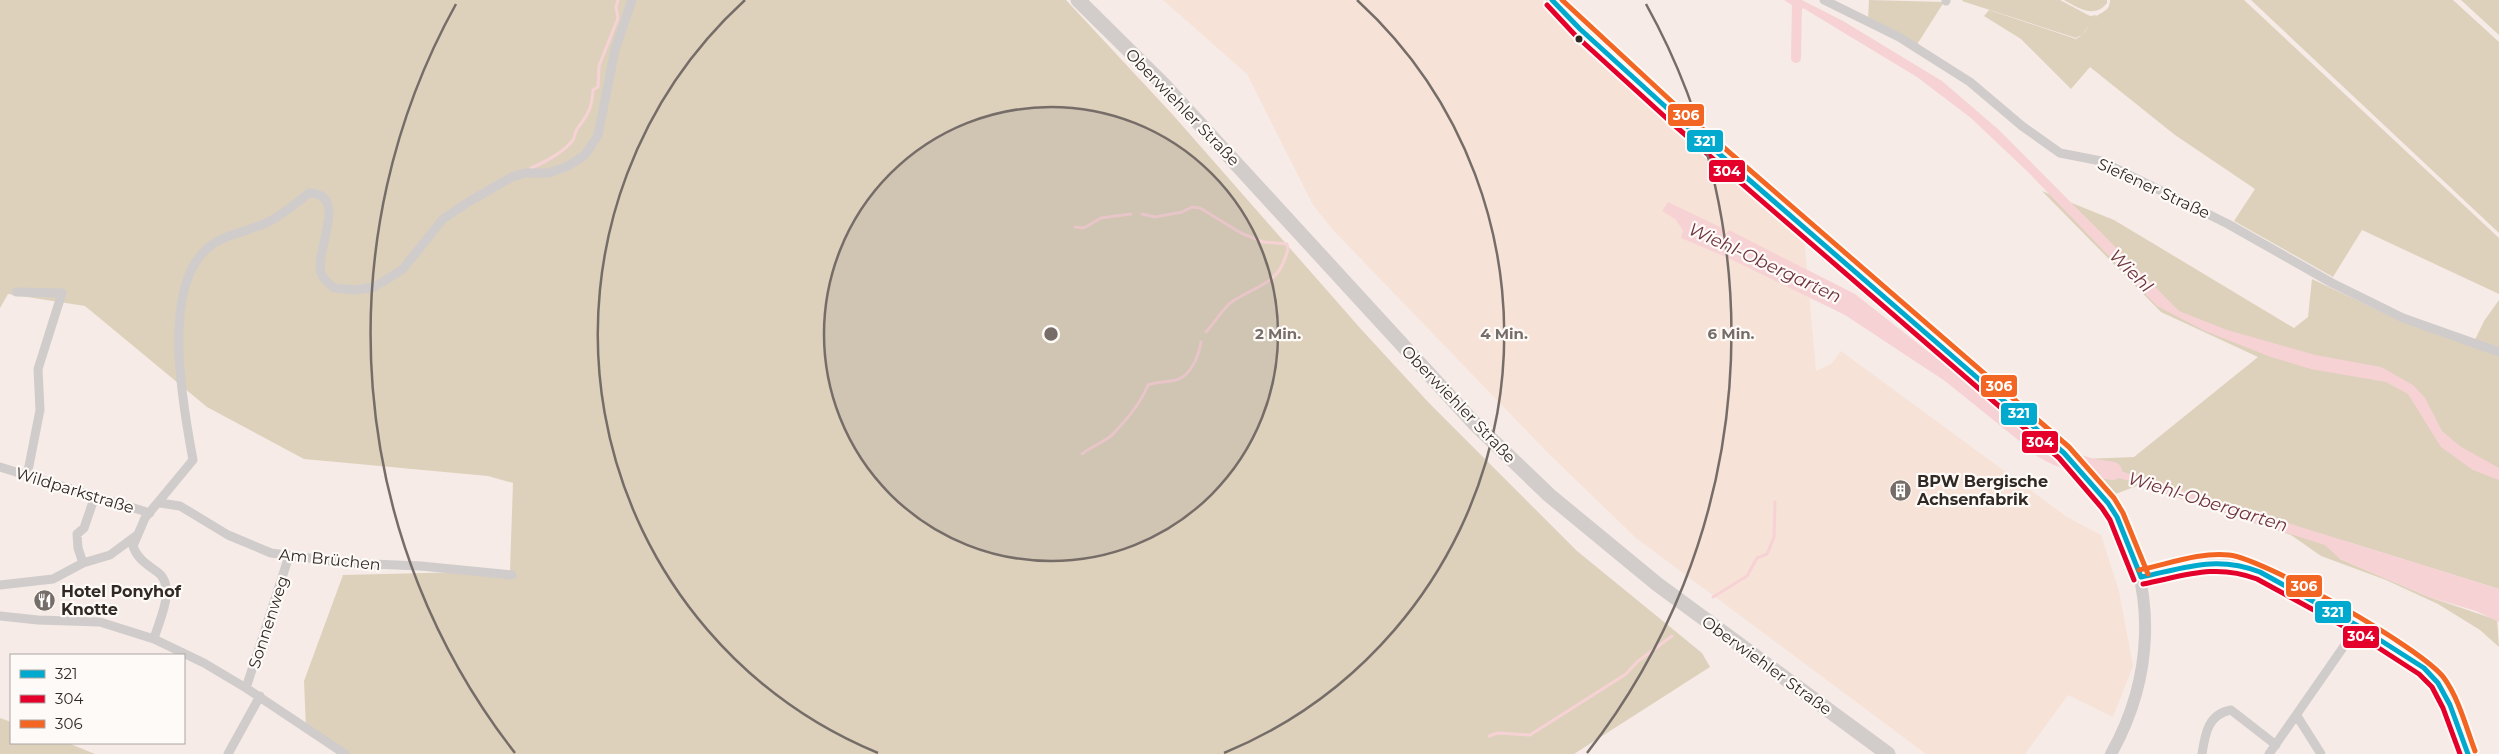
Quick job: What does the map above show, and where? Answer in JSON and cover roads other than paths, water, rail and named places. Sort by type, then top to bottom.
[{"type":"main road","name":"Oberwiehler Straße","points":[[1078,0],[1163,84],[1474,423],[1549,495],[1657,584],[1888,754]]},
{"type":"street","points":[[154,639],[167,593],[166,581],[160,573],[136,555],[133,546],[150,513],[193,460],[180,379],[179,344],[184,284],[193,264],[211,246],[269,222],[309,193],[317,193],[326,200],[329,209],[327,230],[319,257],[321,274],[334,288],[356,290],[374,287],[402,270],[443,219],[470,201],[512,177],[525,174],[550,173],[568,166],[585,155],[598,135],[615,50],[632,0]]},
{"type":"street","points":[[1552,0],[1604,52],[1679,119],[2064,453],[2108,503],[2117,517],[2141,577],[2145,609],[2146,646],[2142,676],[2130,715],[2111,754]]},
{"type":"street","name":"Siefener Straße","points":[[1824,0],[1838,4],[1899,37],[1970,82],[2022,126],[2060,153],[2101,161],[2228,224],[2332,283],[2403,318],[2499,352]]},
{"type":"street","points":[[16,292],[62,293],[38,369],[40,410],[27,476]]},
{"type":"street","name":"Wildparkstraße","points":[[0,467],[150,513]]},
{"type":"street","points":[[82,563],[77,534],[84,528],[95,496]]},
{"type":"street","name":"Am Brüchen","points":[[160,503],[180,506],[228,535],[272,553],[347,563],[421,566],[512,575]]},
{"type":"street","points":[[0,584],[53,579],[82,563],[110,555],[137,535]]},
{"type":"street","name":"Sonnenweg","points":[[246,688],[289,556]]},
{"type":"street","points":[[2141,577],[2209,562],[2227,561],[2244,564],[2358,626],[2424,668],[2438,683],[2450,705],[2468,754]]},
{"type":"street","points":[[0,616],[38,620],[100,622],[154,639],[204,663],[260,696],[343,752]]},
{"type":"street","points":[[2269,754],[2358,626]]},
{"type":"street","points":[[228,754],[260,696]]},
{"type":"street","points":[[2202,754],[2206,728],[2222,711],[2231,710],[2276,745]]},
{"type":"street","points":[[2297,716],[2321,754]]},
{"type":"water","name":"Wiehl","points":[[1784,0],[1802,0],[1843,21],[1942,81],[1999,130],[2179,311],[2227,330],[2315,355],[2381,367],[2413,385],[2425,398],[2442,431],[2461,447],[2499,468],[2499,480],[2473,470],[2441,447],[2408,394],[2386,382],[2311,369],[2271,357],[2205,331],[2157,306],[2028,172],[1971,118],[1917,77],[1803,8],[1801,11]]},
{"type":"water","points":[[1668,202],[1724,229],[1722,234],[1725,236],[1729,230],[1855,294],[1996,405],[2065,465],[2046,461],[2038,456],[1945,381],[1845,315],[1726,257],[1681,238],[1683,230],[1675,219],[1662,211]]},
{"type":"water","points":[[2082,459],[2499,589],[2499,622],[2476,611],[2429,597],[2340,559],[2325,545],[2187,501],[2146,485],[2095,472]]},
{"type":"waterway","points":[[531,168],[554,157],[569,145],[573,140],[576,130],[589,111],[593,90],[598,87],[599,66],[618,18],[616,7],[618,0]]},
{"type":"waterway","points":[[1796,58],[1797,2]]},
{"type":"waterway","points":[[1142,214],[1155,217],[1182,212],[1192,207],[1200,208],[1241,233],[1263,242],[1287,244],[1287,253],[1276,275],[1262,286],[1229,304],[1206,332]]},
{"type":"waterway","points":[[1075,227],[1084,228],[1101,218],[1131,214]]},
{"type":"waterway","points":[[1082,454],[1112,435],[1137,406],[1148,385],[1179,379],[1188,373],[1197,358],[1201,342]]},
{"type":"waterway","name":"Wiehl-Obergarten","points":[[2037,446],[2058,457],[2093,468],[2113,471]]},
{"type":"waterway","points":[[1713,597],[1747,576],[1757,558],[1767,554],[1774,537],[1775,502]]},
{"type":"waterway","points":[[1489,736],[1497,733],[1530,735],[1626,674],[1637,662],[1672,636]]},
{"type":"place","name":"BPW Bergische Achsenfabrik","points":[[1901,490]]},
{"type":"place","name":"Hotel Ponyhof Knotte","points":[[45,600]]}]
